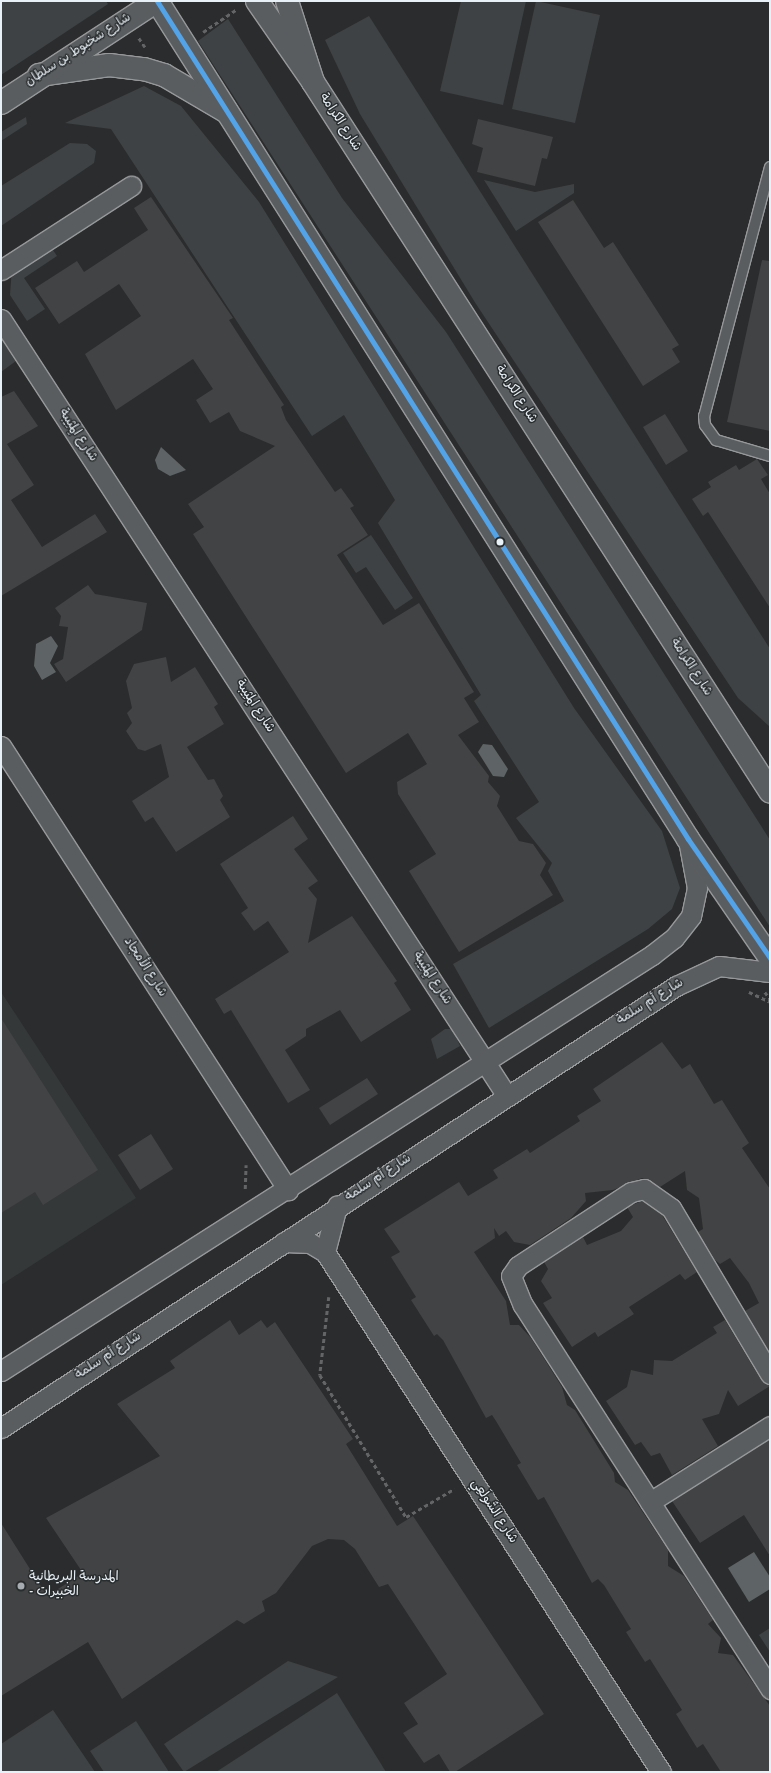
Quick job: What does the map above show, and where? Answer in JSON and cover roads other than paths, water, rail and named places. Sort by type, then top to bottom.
[{"type":"main road","points":[[157,1],[688,839],[770,958]]},
{"type":"main road","name":"شارع شخبوط بن سلطان","points":[[1,103],[39,75],[157,1]]},
{"type":"main road","name":"شارع الكرامة","points":[[257,1],[313,82],[770,791]]},
{"type":"main road","points":[[287,1],[313,82]]},
{"type":"main road","points":[[39,75],[109,65],[144,69],[164,75],[227,112]]},
{"type":"street","points":[[1,270],[131,186]]},
{"type":"street","name":"شارع المِثِيبة","points":[[1,319],[507,1096]]},
{"type":"street","name":"شارع الأمجاد","points":[[1,746],[288,1190]]},
{"type":"street","points":[[1,1371],[288,1190],[674,938],[691,916],[697,888],[688,839]]},
{"type":"street","name":"شارع أم سلمة","points":[[1,1428],[337,1206],[698,974],[719,966],[750,967],[770,972]]},
{"type":"street","points":[[770,1374],[671,1208],[644,1189],[631,1192],[518,1266],[511,1276],[523,1306],[770,1689]]},
{"type":"street","points":[[325,1252],[337,1206]]},
{"type":"street","name":"شارع السُّولَعِي","points":[[284,1242],[310,1243],[325,1252],[661,1772]]},
{"type":"street","points":[[650,1502],[770,1426]]},
{"type":"lane","points":[[770,166],[704,416],[705,425],[716,440],[770,456]]},
{"type":"place","name":"المدرسة البريطانية - الخبيرات","points":[[21,1586]]}]
